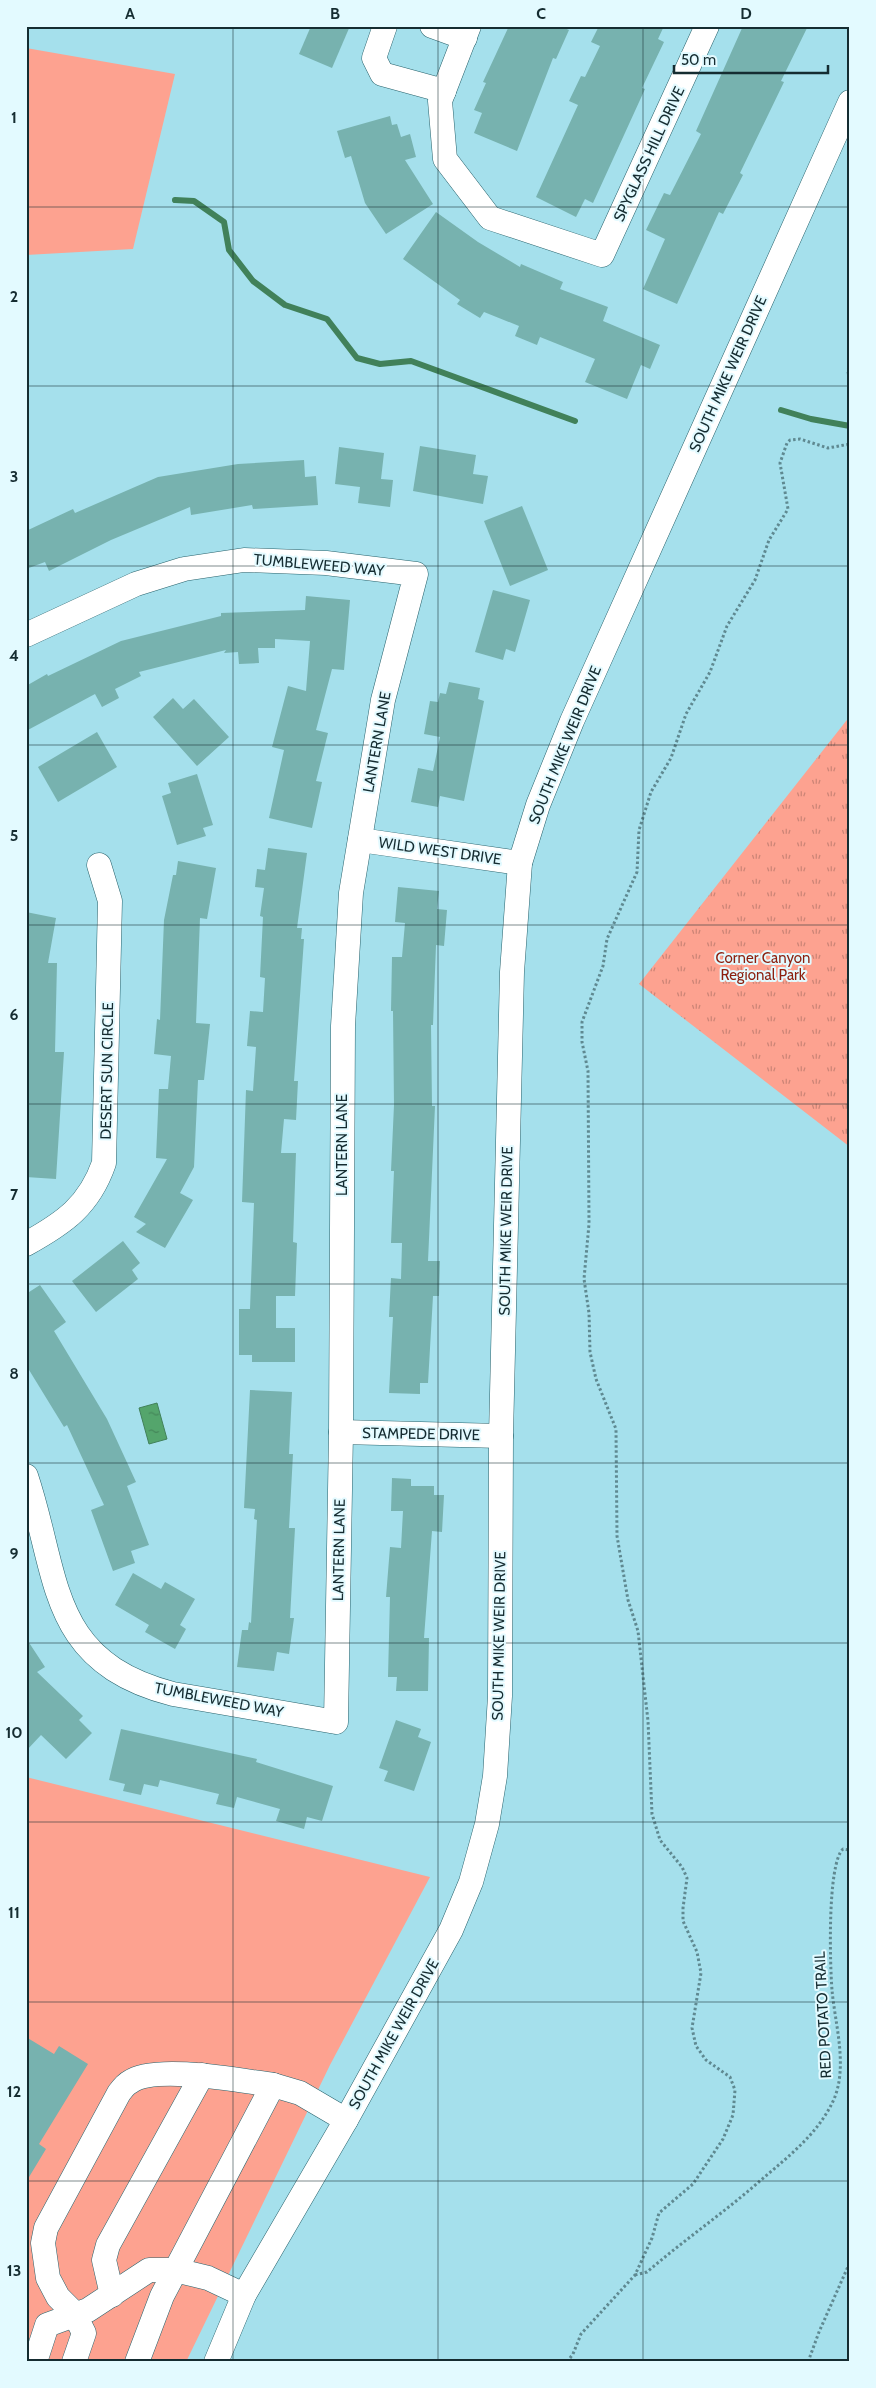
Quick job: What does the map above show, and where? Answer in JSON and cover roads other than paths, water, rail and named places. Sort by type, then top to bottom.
[{"type":"street","points":[[385,26],[374,58],[382,74],[444,91],[467,32],[432,26]]},
{"type":"street","name":"SPYGLASS HILL DRIVE","points":[[444,91],[440,101],[445,159],[490,218],[602,255],[708,26]]},
{"type":"street","name":"SOUTH MIKE WEIR DRIVE","points":[[216,2362],[244,2295],[346,2120],[451,1930],[471,1882],[487,1824],[494,1776],[500,1696],[501,1436],[512,972],[520,863],[538,805],[572,721],[850,102]]},
{"type":"street","name":"TUMBLEWEED WAY","points":[[26,635],[136,584],[184,569],[244,560],[326,563],[416,574]]},
{"type":"street","name":"LANTERN LANE","points":[[336,1722],[341,1432],[343,1026],[351,893],[383,700],[416,574]]},
{"type":"street","name":"WILD WEST DRIVE","points":[[360,840],[520,863]]},
{"type":"street","name":"DESERT SUN CIRCLE","points":[[26,1244],[54,1228],[86,1200],[97,1183],[104,1163],[110,901],[99,865]]},
{"type":"street","name":"STAMPEDE DRIVE","points":[[341,1432],[501,1436]]},
{"type":"street","name":"TUMBLEWEED WAY","points":[[26,1476],[38,1510],[58,1599],[86,1646],[104,1663],[124,1677],[156,1689],[336,1722]]},
{"type":"street","points":[[74,2362],[84,2333],[74,2313],[58,2297],[48,2278],[43,2243],[46,2228],[119,2093],[131,2081],[160,2074],[202,2075],[273,2085],[300,2093],[346,2120]]},
{"type":"street","points":[[112,2295],[104,2260],[108,2245],[202,2075]]},
{"type":"street","points":[[137,2362],[162,2296],[273,2085]]},
{"type":"street","points":[[35,2362],[47,2325],[74,2313],[88,2310],[149,2270],[175,2270],[208,2278],[244,2295]]},
{"type":"water","points":[[157,1403],[167,1439],[149,1444],[139,1408]]},
{"type":"waterway","points":[[175,200],[194,201],[224,222],[229,250],[253,281],[285,305],[327,319],[357,358],[380,364],[411,361],[575,421]]},
{"type":"waterway","points":[[781,410],[811,419],[850,426]]},
{"type":"park label","name":"Corner Canyon Regional Park","points":[[763,966]]}]
